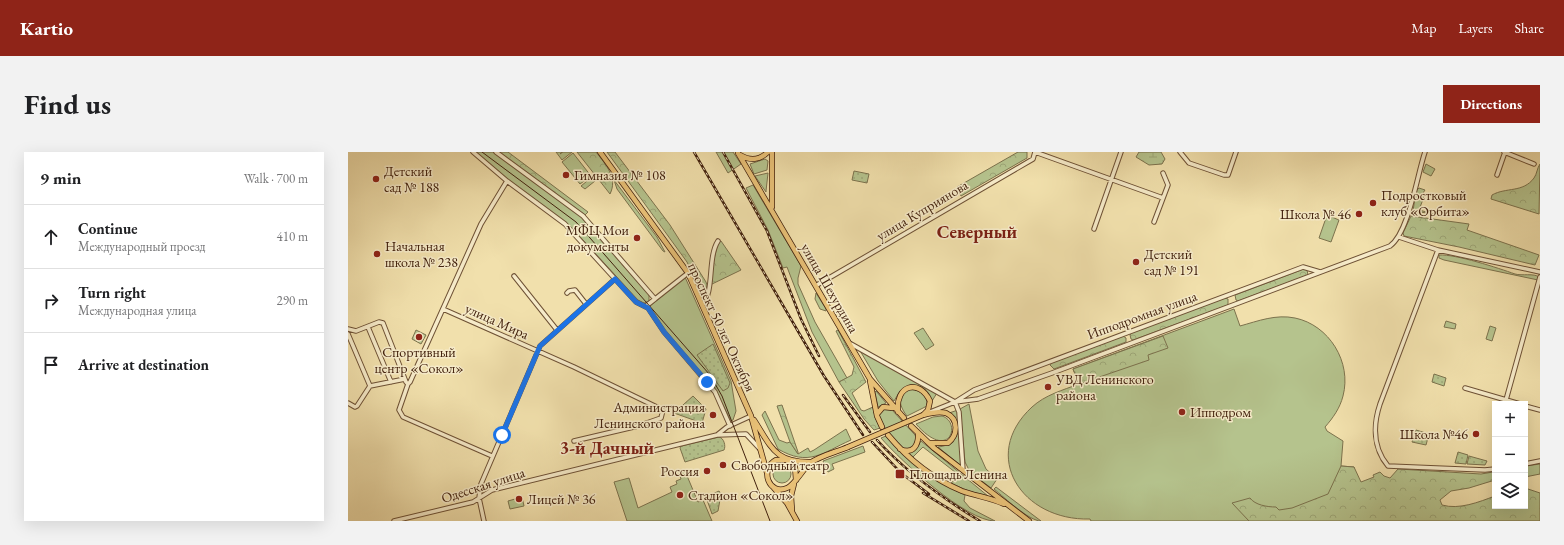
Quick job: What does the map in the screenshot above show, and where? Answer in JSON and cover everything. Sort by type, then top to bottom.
[{"type":"main road","name":"проспект 50 лет Октября","points":[[600,152],[688,273],[751,416],[767,473]]},
{"type":"main road","points":[[738,152],[745,157],[753,159],[768,152]]},
{"type":"main road","name":"улица Шехурдина","points":[[738,152],[772,208],[870,379],[904,418]]},
{"type":"main road","name":"улица Шехурдина","points":[[772,152],[772,208]]},
{"type":"main road","name":"улица Шехурдина","points":[[870,379],[877,416],[882,427]]},
{"type":"main road","points":[[877,416],[879,410],[883,407],[897,410],[899,395],[907,388],[914,387],[922,391],[930,401],[928,410],[923,415]]},
{"type":"main road","points":[[773,487],[784,489],[791,486],[812,462],[923,415],[931,413],[945,413],[952,418],[956,427],[955,435],[948,443],[929,443]]},
{"type":"main road","name":"проспект 50 лет Октября","points":[[751,416],[771,447],[780,456],[787,460]]},
{"type":"main road","points":[[911,426],[929,443],[1029,521]]},
{"type":"main road","points":[[899,448],[908,451],[914,448],[918,441],[918,433]]},
{"type":"main road","points":[[888,435],[912,460],[941,481],[963,491],[986,498],[1012,509]]},
{"type":"main road","points":[[797,521],[768,480],[767,473],[769,467],[774,462],[780,460],[812,462]]},
{"type":"main road","points":[[787,460],[795,467],[792,512]]},
{"type":"main road","points":[[986,498],[991,495],[989,490]]},
{"type":"street","points":[[473,152],[507,181],[568,227],[636,302],[646,306],[664,332],[715,392],[730,426]]},
{"type":"street","points":[[496,152],[583,216],[655,299]]},
{"type":"street","points":[[1035,152],[1163,198]]},
{"type":"street","name":"улица Куприянова","points":[[816,285],[1033,158],[1035,152]]},
{"type":"street","points":[[1094,229],[1121,152]]},
{"type":"street","points":[[1180,152],[1189,163],[1228,175],[1236,152]]},
{"type":"street","points":[[1425,152],[1409,212],[1399,237],[1438,250],[1540,272]]},
{"type":"street","points":[[1497,175],[1505,152],[1534,164]]},
{"type":"street","points":[[1154,222],[1168,182],[1163,173]]},
{"type":"street","points":[[443,309],[484,219],[507,181]]},
{"type":"street","name":"Ипподромная улица","points":[[955,402],[978,399],[1321,272],[1390,246],[1399,237]]},
{"type":"street","points":[[702,305],[707,298],[710,271],[718,241]]},
{"type":"street","points":[[1438,250],[1378,408],[1375,422],[1377,442],[1388,466],[1492,469]]},
{"type":"street","name":"Ипподромная улица","points":[[955,402],[972,391],[1303,267],[1321,272]]},
{"type":"street","points":[[646,306],[688,273]]},
{"type":"street","points":[[514,276],[557,330]]},
{"type":"street","points":[[1506,400],[1540,277]]},
{"type":"street","points":[[484,521],[479,498],[481,484],[542,343],[615,279]]},
{"type":"street","points":[[567,293],[575,290],[586,304]]},
{"type":"street","name":"улица Мира","points":[[492,456],[403,417],[399,410],[408,384],[412,379],[443,309],[662,408],[664,413],[661,418],[638,426],[574,440]]},
{"type":"street","points":[[348,329],[356,331],[379,322],[383,323],[408,384]]},
{"type":"street","points":[[368,327],[391,382]]},
{"type":"street","points":[[348,334],[370,386]]},
{"type":"street","points":[[851,344],[955,402],[959,412],[963,470]]},
{"type":"street","points":[[348,403],[355,407],[357,406],[370,386],[405,379]]},
{"type":"street","points":[[1465,388],[1510,401]]},
{"type":"street","points":[[923,415],[955,402]]},
{"type":"street","points":[[1528,407],[1540,410]]},
{"type":"street","points":[[717,435],[730,426],[751,416]]},
{"type":"street","points":[[717,435],[746,434],[760,449]]},
{"type":"street","name":"Одесская улица","points":[[394,521],[473,502],[492,490],[717,435]]},
{"type":"street","points":[[1528,463],[1540,461]]},
{"type":"green space","points":[[476,152],[494,152],[574,209],[649,295],[649,301],[644,303],[638,300],[572,228],[508,180]]},
{"type":"green space","points":[[498,152],[508,152],[588,212],[585,215]]},
{"type":"green space","points":[[556,152],[562,152],[560,154],[563,152],[572,152],[562,160]]},
{"type":"green space","points":[[577,152],[596,152],[612,177],[613,183],[610,194]]},
{"type":"green space","points":[[607,152],[615,152],[670,225],[706,282],[707,285],[704,298],[687,262]]},
{"type":"green space","points":[[716,152],[733,152],[741,164],[728,173]]},
{"type":"green space","points":[[1018,152],[1027,152],[1027,158],[961,196],[957,187]]},
{"type":"green space","points":[[1139,152],[1161,152],[1165,159],[1162,164],[1149,165],[1136,157]]},
{"type":"green space","points":[[573,153],[591,176],[580,184],[562,162]]},
{"type":"green space","points":[[765,159],[768,161],[767,170],[754,174],[750,164]]},
{"type":"green space","points":[[1426,164],[1435,169],[1431,176],[1423,172]]},
{"type":"green space","points":[[1540,164],[1539,214],[1491,199],[1492,195],[1503,191],[1520,188],[1530,183]]},
{"type":"green space","points":[[854,171],[869,174],[867,183],[852,180]]},
{"type":"green space","points":[[768,173],[766,191],[766,192],[755,176]]},
{"type":"green space","points":[[592,177],[595,181],[585,189],[581,186]]},
{"type":"green space","points":[[614,180],[657,237],[665,252],[617,189]]},
{"type":"green space","points":[[753,185],[801,266],[798,284],[815,322],[847,378],[839,382],[812,332],[787,267],[783,268],[768,230],[746,188]]},
{"type":"green space","points":[[1419,188],[1425,190],[1423,193],[1425,194],[1419,210],[1434,214],[1413,211],[1416,191]]},
{"type":"green space","points":[[1327,215],[1339,220],[1331,242],[1319,238]]},
{"type":"green space","points":[[1411,216],[1469,224],[1467,230],[1539,255],[1535,265],[1404,236],[1403,233]]},
{"type":"green space","points":[[721,241],[741,270],[710,285],[711,271],[718,243]]},
{"type":"green space","points":[[1439,255],[1466,259],[1515,274],[1534,275],[1539,277],[1538,280],[1444,260],[1439,258]]},
{"type":"green space","points":[[1304,269],[1307,270],[1308,275],[1238,301],[1236,300],[1235,295]]},
{"type":"green space","points":[[685,277],[731,381],[736,411],[733,420],[731,421],[716,391],[662,327],[650,308],[650,306]]},
{"type":"green space","points":[[816,293],[826,311],[820,309],[815,299]]},
{"type":"green space","points":[[1225,298],[1228,299],[1228,305],[1133,340],[1131,339],[1130,335],[1132,332]]},
{"type":"green space","name":"Ипподром","points":[[1234,309],[1240,326],[1274,317],[1288,317],[1307,322],[1318,328],[1328,337],[1341,358],[1345,383],[1340,405],[1325,427],[1327,431],[1343,441],[1341,466],[1354,467],[1357,481],[1277,521],[1091,521],[1090,519],[1066,517],[1045,509],[1028,497],[1016,482],[1009,464],[1009,445],[1016,426],[1032,407],[1048,396],[1079,384],[1073,369]]},
{"type":"green space","points":[[1446,321],[1456,324],[1455,329],[1444,327]]},
{"type":"green space","points":[[1490,326],[1496,328],[1492,341],[1486,339]]},
{"type":"green space","points":[[923,328],[934,345],[926,350],[914,333]]},
{"type":"green space","name":"Спортивный центр «Сокол»","points":[[416,330],[426,335],[421,344],[412,339]]},
{"type":"green space","points":[[838,330],[866,382],[852,393],[861,410],[864,411],[873,407],[875,417],[880,428],[874,430],[864,419],[839,382],[852,375],[854,367],[836,331]]},
{"type":"green space","points":[[1123,336],[1126,338],[1126,342],[1054,369],[1050,365],[1051,363]]},
{"type":"green space","points":[[1163,336],[1168,348],[1148,355],[1149,360],[1079,384],[1073,369]]},
{"type":"green space","points":[[713,344],[730,383],[728,388],[723,391],[697,355]]},
{"type":"green space","points":[[859,349],[937,393],[932,401],[927,393],[906,387],[900,391],[894,401],[878,381]]},
{"type":"green space","points":[[1434,374],[1446,378],[1444,386],[1432,382]]},
{"type":"green space","points":[[913,389],[919,391],[923,395],[927,406],[907,416],[902,408],[900,400],[903,393]]},
{"type":"green space","points":[[876,391],[886,403],[878,407],[875,392]]},
{"type":"green space","points":[[693,396],[706,409],[702,423],[674,413]]},
{"type":"green space","points":[[969,404],[978,451],[986,469],[997,479],[991,488],[970,472],[965,462],[960,409]]},
{"type":"green space","points":[[782,405],[798,454],[790,442],[777,406]]},
{"type":"green space","points":[[882,409],[892,410],[915,435],[916,442],[913,447],[904,449],[891,437],[879,416]]},
{"type":"green space","points":[[958,410],[961,465],[938,447],[949,444],[955,439],[958,426],[949,413]]},
{"type":"green space","points":[[765,411],[779,440],[787,443],[790,442],[798,454],[808,448],[810,452],[814,450],[846,429],[851,440],[815,456],[798,457],[789,454],[778,449],[762,415]]},
{"type":"green space","points":[[942,416],[948,420],[952,431],[949,437],[944,440],[937,440],[928,435],[916,424],[933,417]]},
{"type":"green space","points":[[1416,430],[1429,434],[1426,445],[1412,442]]},
{"type":"green space","points":[[886,436],[904,455],[922,470],[965,495],[964,501],[970,508],[995,521],[983,518],[951,501],[903,461],[890,448],[881,438]]},
{"type":"green space","points":[[719,437],[724,442],[724,450],[685,462],[680,448],[681,446]]},
{"type":"green space","points":[[921,441],[988,496],[968,491],[951,483],[960,476],[923,447],[912,458],[906,452],[916,449]]},
{"type":"green space","points":[[863,446],[865,452],[832,464],[834,469],[828,472],[823,461]]},
{"type":"green space","points":[[1458,452],[1468,455],[1466,464],[1455,463]]},
{"type":"green space","points":[[1469,456],[1487,461],[1485,465],[1467,464]]},
{"type":"green space","points":[[1540,464],[1540,474],[1528,476],[1528,466]]},
{"type":"green space","points":[[782,465],[788,468],[791,474],[788,480],[782,483],[776,480],[773,474],[776,468]]},
{"type":"green space","points":[[1341,466],[1354,467],[1361,482],[1374,477],[1373,475],[1380,472],[1384,476],[1390,478],[1398,469],[1481,474],[1492,472],[1492,481],[1469,488],[1451,491],[1440,500],[1442,505],[1455,507],[1462,506],[1492,497],[1492,509],[1528,509],[1528,489],[1540,493],[1540,521],[1249,521],[1232,503],[1250,498],[1258,504],[1276,507],[1279,510],[1292,508],[1328,494]]},
{"type":"green space","name":"Стадион «Сокол»","points":[[685,471],[698,502],[703,500],[712,521],[627,521],[614,482],[629,478],[638,508],[672,492],[670,487],[677,484],[676,481],[681,479],[679,473]]},
{"type":"green space","points":[[996,487],[1041,521],[1030,517],[1017,508],[994,489]]},
{"type":"green space","points":[[719,491],[721,494],[718,511],[712,514],[706,497]]},
{"type":"green space","points":[[522,497],[524,506],[510,509],[508,501]]},
{"type":"tram line","points":[[482,152],[576,222],[710,375],[722,396],[770,521]]},
{"type":"railway","points":[[694,152],[824,376],[863,435]]},
{"type":"railway","points":[[723,152],[767,231],[801,319],[819,356]]},
{"type":"railway","points":[[843,395],[870,432]]},
{"type":"railway","points":[[877,440],[913,474],[952,503],[980,521]]},
{"type":"railway","points":[[872,442],[901,473],[929,494]]},
{"type":"railway","points":[[923,493],[969,521]]},
{"type":"place","name":"Гимназия № 108","points":[[566,175]]},
{"type":"place","name":"Детский сад № 188","points":[[376,179]]},
{"type":"place","name":"Подростковый клуб «Орбита»","points":[[1373,203]]},
{"type":"place","name":"Школа № 46","points":[[1359,214]]},
{"type":"place","name":"МФЦ Мои документы","points":[[637,238]]},
{"type":"place","name":"Начальная школа № 238","points":[[377,254]]},
{"type":"place","name":"Детский сад № 191","points":[[1136,262]]},
{"type":"place","name":"Спортивный центр «Сокол»","points":[[419,337]]},
{"type":"place","name":"УВД Ленинского района","points":[[1048,387]]},
{"type":"place","name":"Ипподром","points":[[1182,412]]},
{"type":"place","name":"Администрация Ленинского района","points":[[713,415]]},
{"type":"place","name":"Школа №46","points":[[1476,434]]},
{"type":"place","name":"Свободный театр","points":[[723,465]]},
{"type":"place","name":"Россия","points":[[707,471]]},
{"type":"place","name":"Площадь Ленина","points":[[900,474]]},
{"type":"place","name":"Стадион «Сокол»","points":[[680,495]]},
{"type":"place","name":"Лицей № 36","points":[[519,499]]},
{"type":"district","name":"Северный","points":[[977,231]]},
{"type":"district","name":"3-й Дачный","points":[[607,447]]},
{"type":"route","points":[[502,435],[540,346],[615,279],[636,302],[648,308],[662,330],[707,382]]}]
